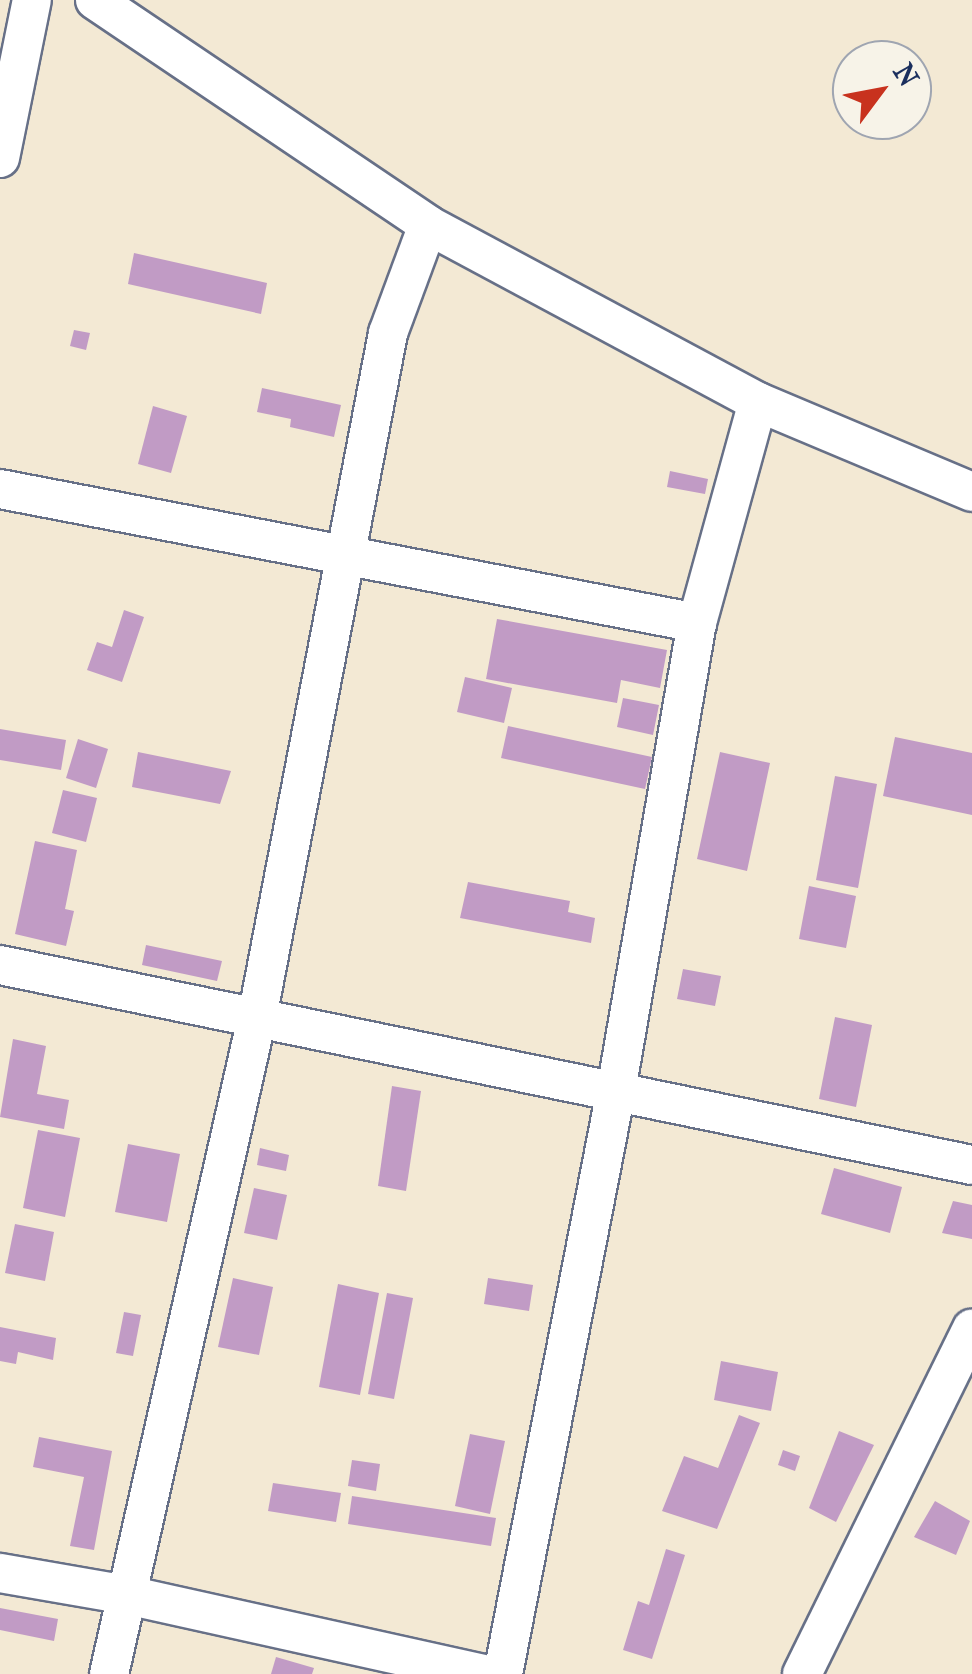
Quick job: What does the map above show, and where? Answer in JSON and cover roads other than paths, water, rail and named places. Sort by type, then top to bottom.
[{"type":"street","points":[[0,158],[32,0]]},
{"type":"street","points":[[95,0],[428,225],[758,402],[972,492]]},
{"type":"street","points":[[110,1674],[258,1018],[388,333],[428,225]]},
{"type":"street","points":[[502,1674],[616,1092],[697,623],[758,402]]},
{"type":"street","points":[[0,488],[344,558],[697,623]]},
{"type":"street","points":[[0,965],[972,1165]]},
{"type":"street","points":[[802,1674],[972,1329]]},
{"type":"street","points":[[0,1572],[127,1595],[482,1674]]}]
